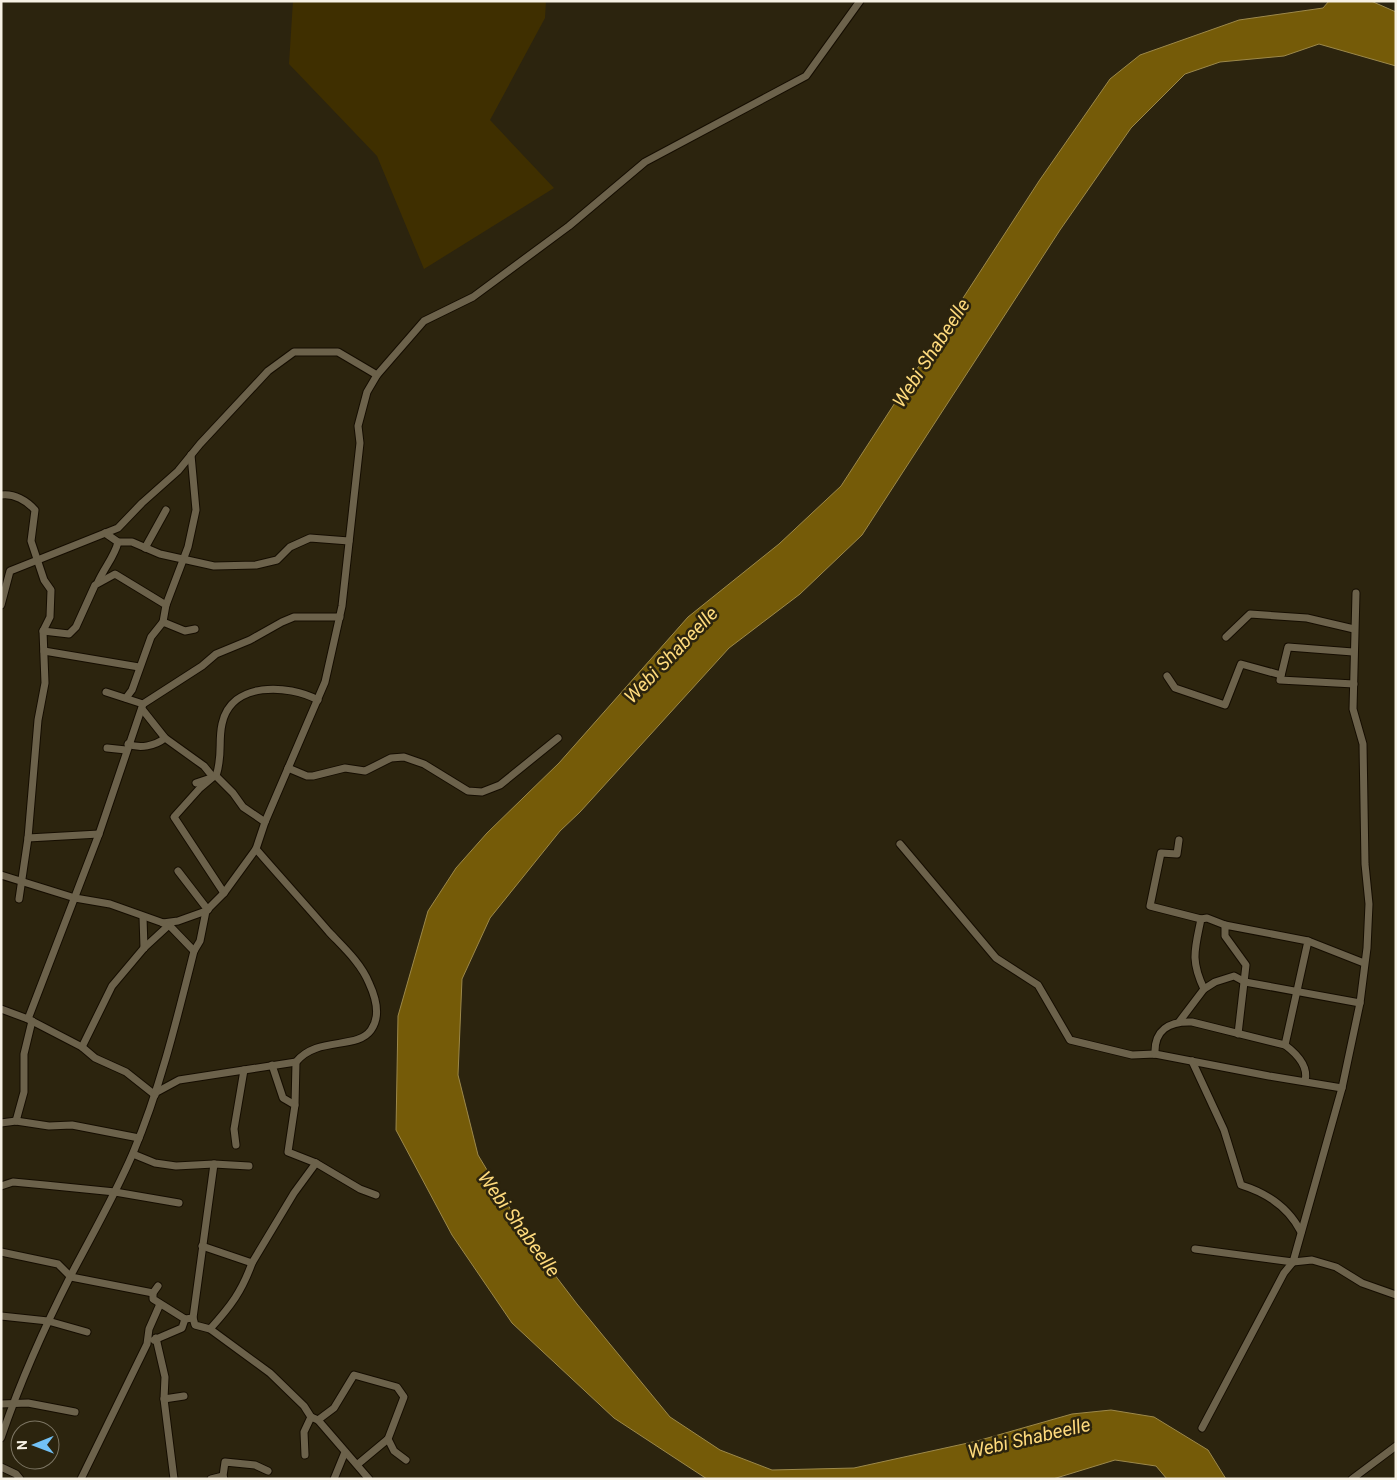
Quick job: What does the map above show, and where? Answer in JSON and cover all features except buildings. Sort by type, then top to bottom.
[{"type":"street","points":[[158,923],[178,921],[207,910],[224,893],[256,849],[265,822],[318,700],[325,682],[340,617],[360,443],[358,426],[367,392],[377,375],[424,322],[473,298],[569,226],[645,162],[806,76],[860,1]]},
{"type":"street","points":[[1,605],[10,571],[118,528],[142,503],[178,472],[191,455],[268,371],[294,352],[338,352],[377,375]]},
{"type":"street","points":[[126,698],[132,690],[151,638],[163,622],[166,605],[188,547],[196,510],[191,455]]},
{"type":"street","points":[[1,495],[8,494],[29,503],[36,510],[31,541],[39,560],[44,580],[51,590],[50,617],[43,631],[45,683],[38,720],[28,838],[19,899]]},
{"type":"street","points":[[145,548],[166,510]]},
{"type":"street","points":[[105,533],[118,542],[132,542],[182,560],[214,566],[256,566],[277,560],[290,547],[310,538],[349,541]]},
{"type":"street","points":[[43,631],[69,634],[76,627],[107,563],[115,554],[118,542]]},
{"type":"street","points":[[98,582],[114,574],[166,605]]},
{"type":"street","points":[[1202,1428],[1284,1273],[1293,1262],[1342,1088],[1360,1003],[1367,948],[1369,904],[1365,864],[1363,744],[1353,709],[1356,593]]},
{"type":"street","points":[[1226,637],[1250,614],[1307,618],[1354,629]]},
{"type":"street","points":[[16,1121],[24,1092],[24,1054],[30,1020],[84,869],[99,834],[142,706],[202,666],[216,654],[250,640],[282,622],[294,617],[340,617]]},
{"type":"street","points":[[163,622],[185,631],[195,630]]},
{"type":"street","points":[[1353,652],[1288,647],[1280,680],[1354,684]]},
{"type":"street","points":[[44,650],[139,667]]},
{"type":"street","points":[[1166,676],[1175,688],[1225,705],[1240,664],[1281,675]]},
{"type":"street","points":[[224,893],[174,817],[200,788],[215,777],[221,760],[222,724],[230,706],[237,698],[251,692],[284,689],[305,693],[318,700]]},
{"type":"street","points":[[106,692],[126,698],[142,706],[165,738],[204,766],[233,793],[243,808],[265,822]]},
{"type":"street","points":[[106,748],[138,748],[159,744],[165,738]]},
{"type":"street","points":[[288,768],[307,776],[313,776],[345,768],[365,771],[391,758],[404,757],[424,764],[468,792],[482,792],[500,785],[558,738]]},
{"type":"street","points":[[196,783],[215,777]]},
{"type":"street","points":[[28,838],[99,834]]},
{"type":"street","points":[[1179,840],[1177,854],[1162,853],[1150,906],[1207,918],[1225,925],[1308,941],[1364,963]]},
{"type":"street","points":[[900,844],[996,958],[1038,985],[1070,1040],[1132,1055],[1155,1054],[1342,1088]]},
{"type":"street","points":[[256,849],[354,960],[369,981],[376,1001],[377,1017],[370,1031],[360,1039],[316,1047],[303,1053],[296,1062],[295,1105],[288,1152],[316,1163],[360,1189],[376,1195]]},
{"type":"street","points":[[1,1438],[13,1403],[48,1321],[133,1154],[155,1094],[194,951],[200,941],[207,910],[178,871]]},
{"type":"street","points":[[1,875],[75,898],[110,904],[158,923],[169,925],[194,951]]},
{"type":"street","points":[[143,917],[144,948]]},
{"type":"street","points":[[1201,918],[1194,956],[1195,972],[1204,989]]},
{"type":"street","points":[[82,1047],[112,986],[144,948],[169,925]]},
{"type":"street","points":[[1225,925],[1225,936],[1246,965],[1238,1034]]},
{"type":"street","points":[[1285,1046],[1308,941]]},
{"type":"street","points":[[1179,1022],[1204,989],[1215,982],[1234,976],[1245,982],[1360,1003]]},
{"type":"street","points":[[1,1009],[30,1020],[82,1047],[95,1058],[126,1072],[155,1094]]},
{"type":"street","points":[[1155,1054],[1154,1041],[1164,1029],[1179,1022],[1192,1022],[1285,1046],[1300,1059],[1304,1067],[1305,1082]]},
{"type":"street","points":[[1192,1061],[1224,1130],[1241,1185],[1262,1192],[1294,1217],[1301,1232]]},
{"type":"street","points":[[155,1094],[179,1080],[296,1062]]},
{"type":"street","points":[[272,1065],[283,1098],[295,1105]]},
{"type":"street","points":[[236,1145],[234,1129],[244,1070]]},
{"type":"street","points":[[1,1123],[16,1121],[49,1126],[72,1125],[139,1138]]},
{"type":"street","points":[[133,1154],[155,1162],[176,1166],[214,1164],[249,1166]]},
{"type":"street","points":[[210,1329],[225,1314],[242,1290],[252,1262],[294,1193],[316,1163]]},
{"type":"street","points":[[147,1344],[156,1338],[182,1328],[189,1319],[214,1164]]},
{"type":"street","points":[[1,1186],[13,1182],[115,1192],[179,1203]]},
{"type":"street","points":[[202,1246],[252,1262]]},
{"type":"street","points":[[1195,1249],[1293,1262],[1312,1260],[1336,1267],[1362,1283],[1396,1295]]},
{"type":"street","points":[[1,1252],[58,1264],[71,1277],[152,1293]]},
{"type":"street","points":[[152,1293],[158,1286]]},
{"type":"street","points":[[152,1293],[153,1299],[160,1304],[189,1319],[195,1325],[210,1329],[270,1374],[304,1406],[358,1464],[369,1479]]},
{"type":"street","points":[[81,1479],[147,1344],[149,1329],[160,1304]]},
{"type":"street","points":[[1,1316],[48,1321],[87,1332]]},
{"type":"street","points":[[156,1338],[165,1377],[164,1399],[174,1479]]},
{"type":"street","points":[[305,1455],[304,1432],[315,1419],[334,1408],[354,1375],[378,1380],[396,1387],[404,1397],[388,1439],[358,1464]]},
{"type":"street","points":[[164,1399],[184,1396]]},
{"type":"street","points":[[1,1404],[13,1403],[55,1407],[75,1412]]},
{"type":"street","points":[[388,1439],[394,1451],[406,1460]]},
{"type":"street","points":[[1352,1479],[1396,1446]]},
{"type":"street","points":[[334,1479],[345,1452]]},
{"type":"street","points":[[212,1479],[224,1477],[225,1462],[255,1465],[268,1471]]},
{"type":"street","points":[[1,1467],[16,1474],[20,1479]]},
{"type":"shaded area","points":[[293,1],[546,1],[545,18],[490,120],[554,188],[424,269],[377,156],[289,64]]},
{"type":"water","name":"Webi Shabeelle","points":[[1329,1],[1371,1],[1396,12],[1396,66],[1319,44],[1284,56],[1220,62],[1185,74],[1131,128],[1060,230],[862,535],[800,594],[729,648],[580,812],[560,831],[490,918],[462,979],[458,1075],[478,1155],[532,1245],[577,1304],[670,1417],[720,1450],[772,1470],[854,1468],[977,1441],[1072,1414],[1111,1410],[1154,1417],[1208,1450],[1226,1479],[1167,1479],[1156,1466],[1115,1460],[1053,1479],[707,1479],[614,1418],[512,1323],[452,1235],[396,1130],[398,1016],[428,911],[456,868],[487,833],[559,763],[688,617],[779,544],[841,486],[1039,181],[1110,79],[1140,55],[1239,20],[1323,8]]}]
